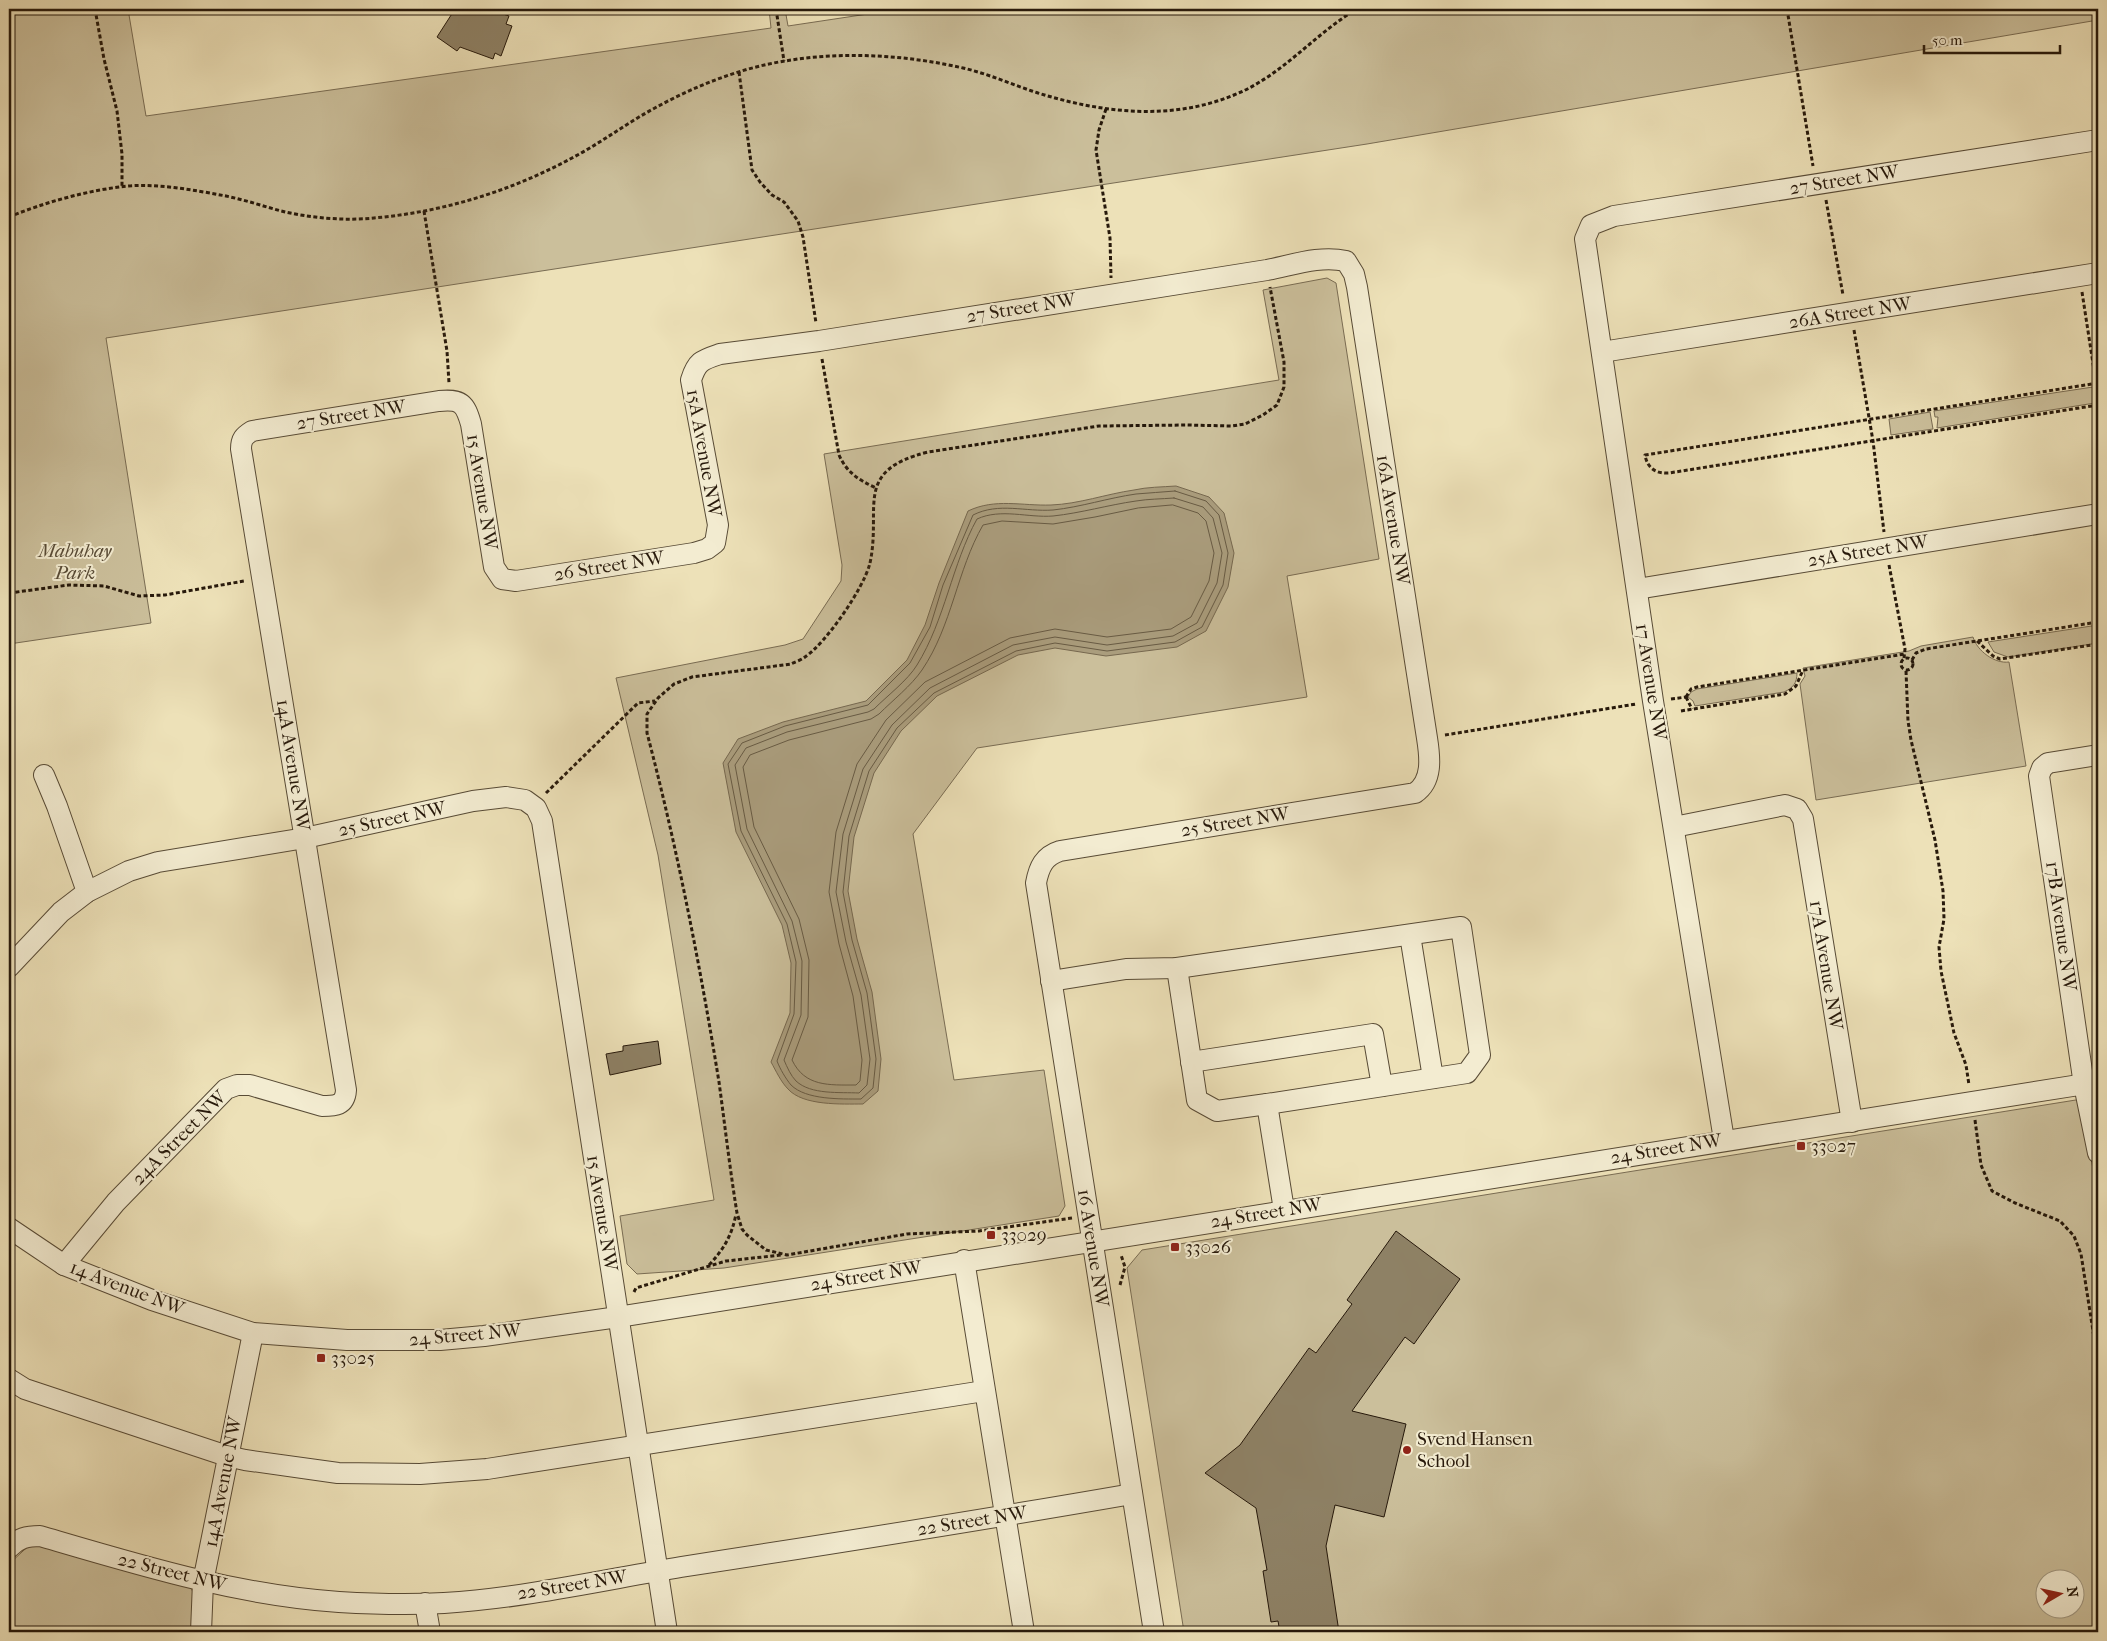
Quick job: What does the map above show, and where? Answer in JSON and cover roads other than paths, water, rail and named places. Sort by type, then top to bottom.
[{"type":"street","name":"27 Street NW","points":[[1591,225],[1614,216],[2098,140]]},
{"type":"street","name":"17 Avenue NW","points":[[1591,225],[1585,239],[1674,827],[1724,1140]]},
{"type":"street","name":"27 Street NW","points":[[697,364],[720,354],[819,341],[1267,270],[1322,259],[1335,258],[1346,262]]},
{"type":"street","name":"16A Avenue NW","points":[[1346,262],[1354,274],[1357,287],[1427,738],[1430,759],[1426,780]]},
{"type":"street","name":"26A Street NW","points":[[1602,352],[2098,273]]},
{"type":"street","name":"15A Avenue NW","points":[[697,364],[691,380],[718,525],[714,544]]},
{"type":"street","name":"27 Street NW","points":[[241,440],[252,431],[456,402]]},
{"type":"street","name":"15 Avenue NW","points":[[456,402],[468,413],[471,424],[494,567],[502,579]]},
{"type":"street","name":"14A Avenue NW","points":[[241,440],[346,1090]]},
{"type":"street","name":"25A Street NW","points":[[1638,588],[2098,514]]},
{"type":"street","name":"26 Street NW","points":[[502,579],[516,581],[694,553],[707,549],[714,544]]},
{"type":"street","name":"17B Avenue NW","points":[[2098,755],[2048,763],[2042,768],[2039,776],[2091,1083],[2098,1154]]},
{"type":"street","points":[[44,775],[57,806],[87,892]]},
{"type":"street","name":"25 Street NW","points":[[1041,864],[1047,857],[1060,850],[1415,794],[1422,789],[1426,780]]},
{"type":"street","name":"25 Street NW","points":[[9,967],[61,912],[87,892],[129,871],[158,862],[305,838],[474,801],[506,797],[529,803]]},
{"type":"street","name":"15 Avenue NW","points":[[529,803],[542,821],[667,1632]]},
{"type":"street","name":"17A Avenue NW","points":[[1674,827],[1785,805],[1798,809],[1803,819],[1852,1122]]},
{"type":"street","name":"16 Avenue NW","points":[[1041,864],[1036,882],[1154,1632]]},
{"type":"street","points":[[1051,981],[1126,969],[1177,968],[1461,927],[1480,1055],[1467,1073],[1217,1111],[1197,1100],[1177,968]]},
{"type":"street","points":[[1410,935],[1433,1078]]},
{"type":"street","points":[[1191,1062],[1373,1034],[1382,1086]]},
{"type":"street","name":"24 Street NW","points":[[253,1333],[347,1340],[440,1340],[484,1336],[618,1317],[964,1260],[2091,1083]]},
{"type":"street","name":"24A Street NW","points":[[64,1265],[116,1202],[226,1089],[237,1084],[250,1085],[305,1102],[328,1106],[341,1103],[345,1098],[346,1090]]},
{"type":"street","points":[[1267,1104],[1284,1210]]},
{"type":"street","name":"14 Avenue NW","points":[[9,1228],[64,1265],[152,1300],[253,1333]]},
{"type":"street","points":[[964,1260],[1024,1632]]},
{"type":"street","name":"14A Avenue NW","points":[[201,1632],[203,1582],[253,1333]]},
{"type":"street","points":[[9,1379],[26,1390],[227,1456],[338,1473],[420,1474],[487,1469],[984,1391]]},
{"type":"street","name":"22 Street NW","points":[[12,1544],[26,1536],[40,1536],[133,1565],[203,1582],[279,1597],[340,1602],[425,1603],[489,1599],[1132,1494]]},
{"type":"street","points":[[425,1603],[430,1632]]},
{"type":"water","points":[[1176,486],[1209,497],[1224,513],[1234,553],[1228,587],[1206,631],[1177,647],[1106,656],[1055,648],[1018,655],[937,696],[901,731],[874,773],[854,837],[848,891],[857,939],[872,992],[881,1059],[878,1091],[863,1104],[823,1103],[803,1099],[795,1095],[783,1083],[771,1062],[790,1013],[791,963],[782,925],[736,832],[723,763],[738,739],[783,722],[866,701],[907,660],[925,625],[939,583],[968,511],[988,505],[1009,503],[1061,504],[1139,489]]},
{"type":"place","name":"33027","points":[[1801,1146]]},
{"type":"place","name":"33029","points":[[991,1235]]},
{"type":"place","name":"33026","points":[[1175,1247]]},
{"type":"place","name":"33025","points":[[321,1358]]},
{"type":"place","name":"Svend Hansen School","points":[[1407,1450]]},
{"type":"park label","name":"Mabuhay Park","points":[[75,562]]}]
